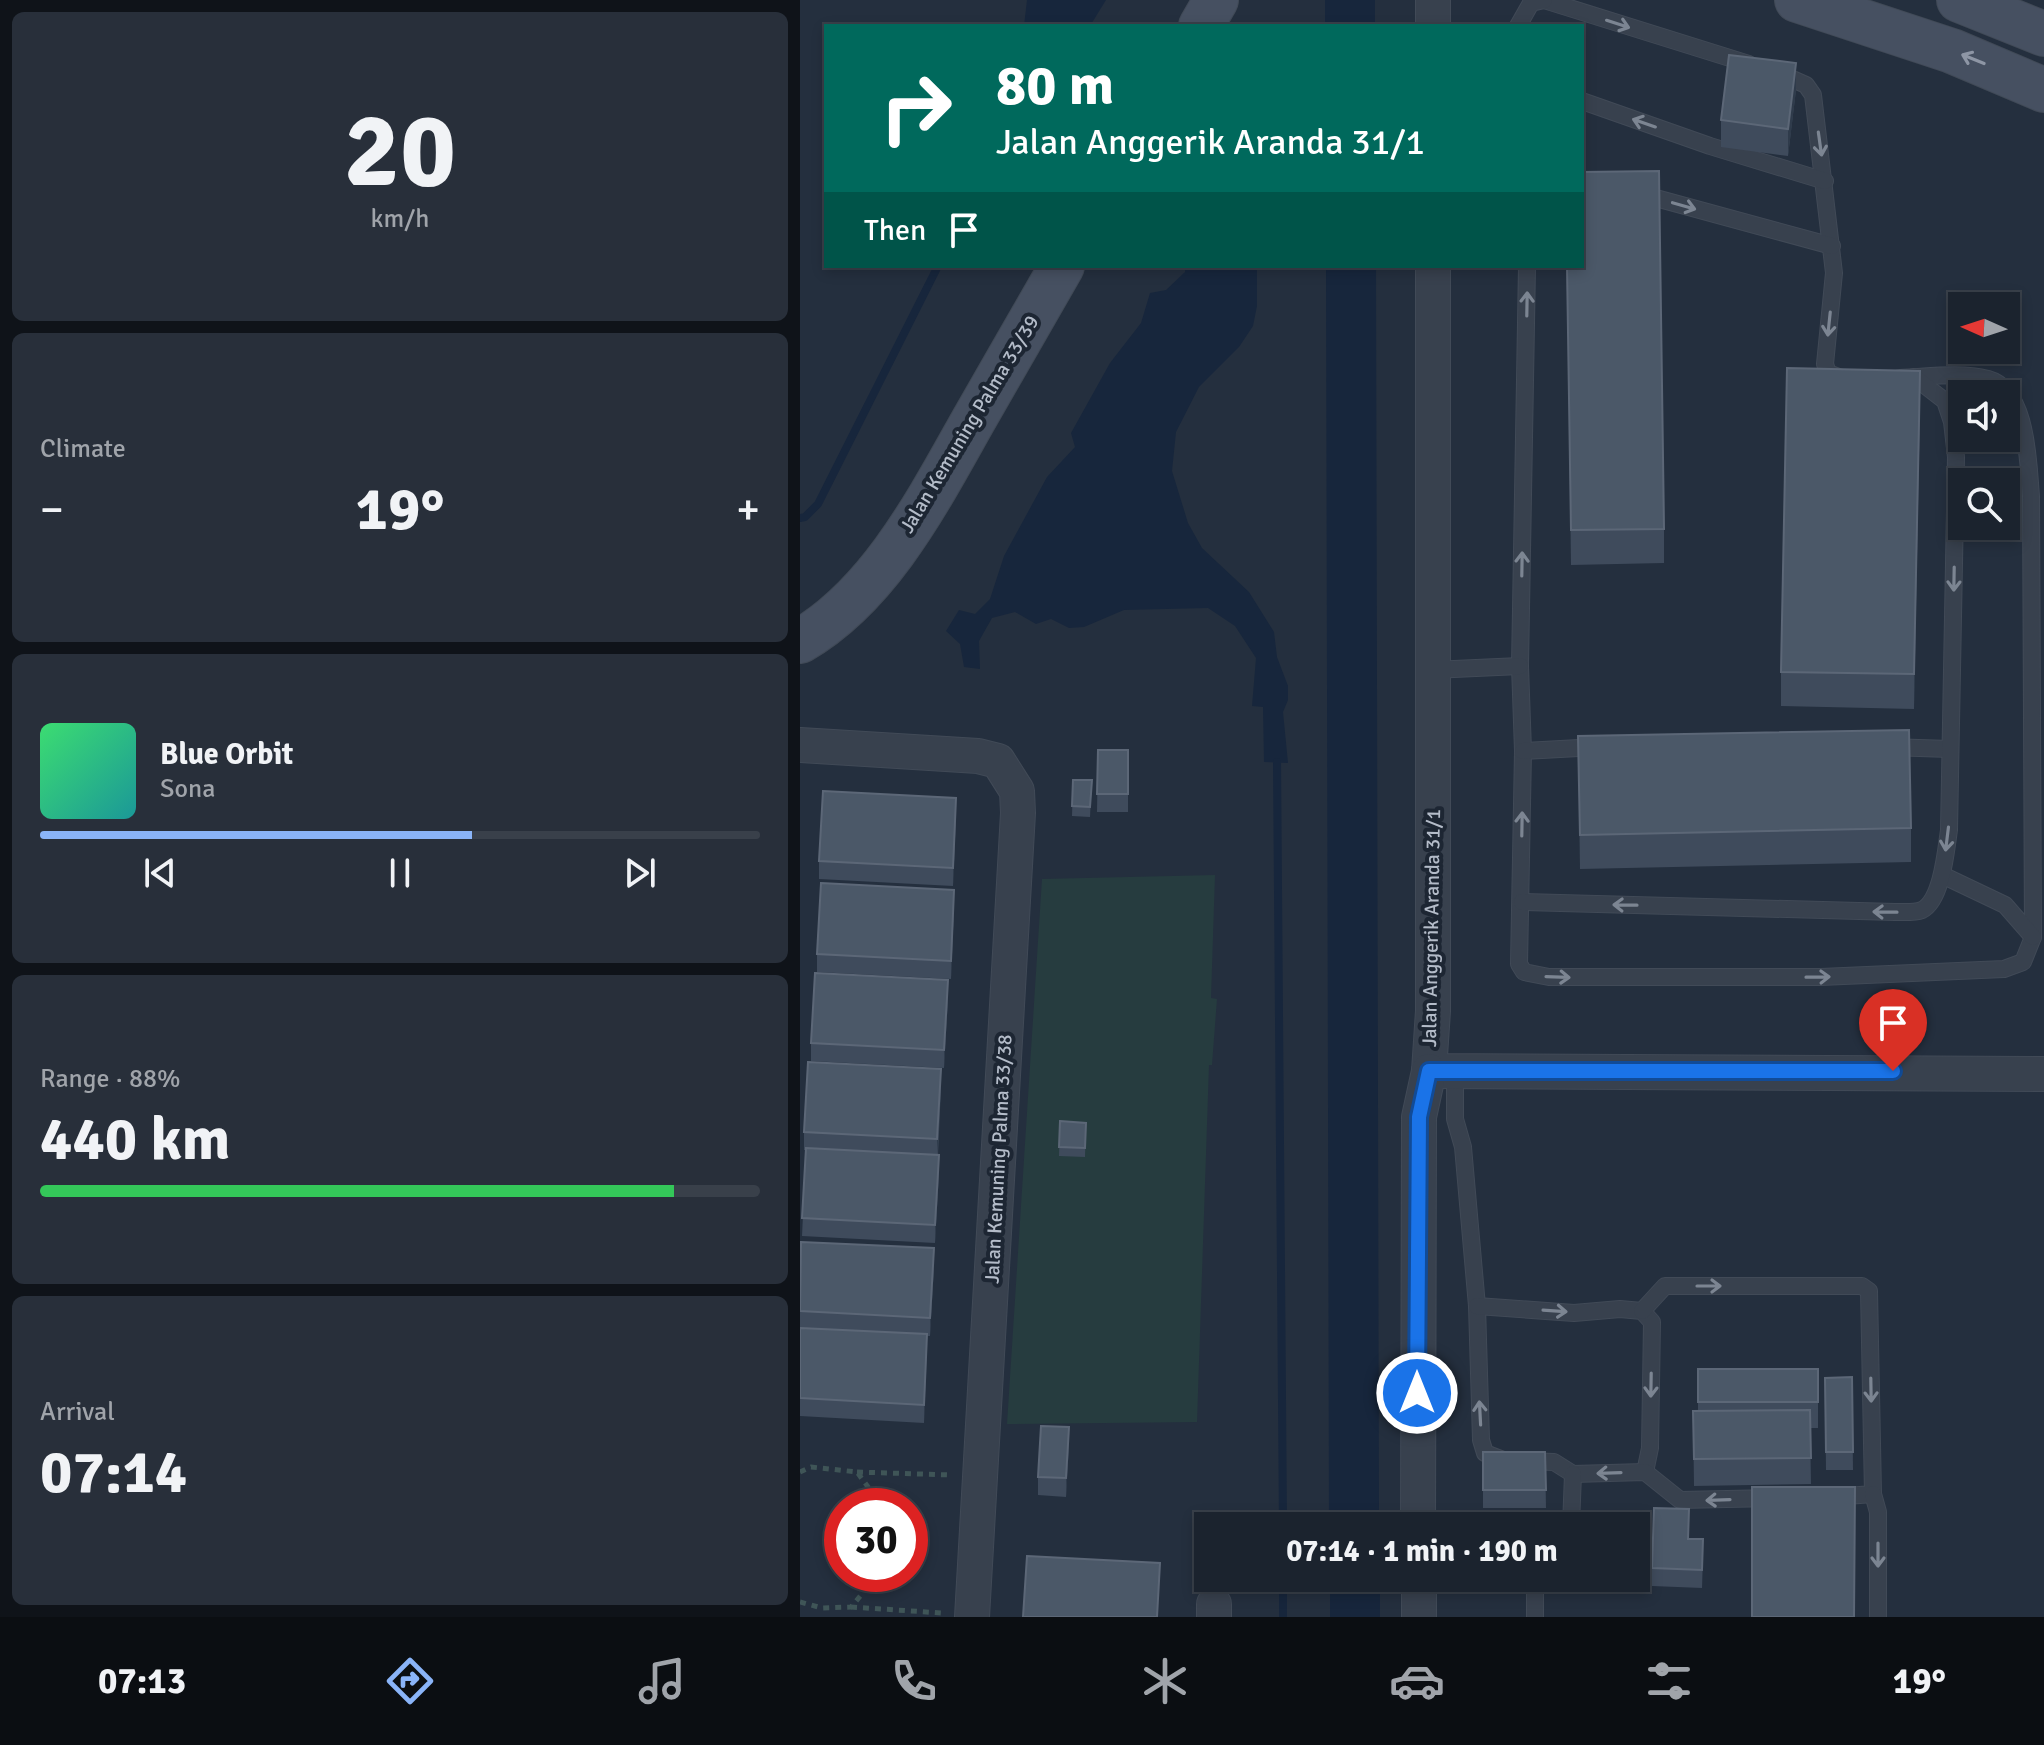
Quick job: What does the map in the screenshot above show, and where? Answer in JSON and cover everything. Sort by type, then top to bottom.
[{"type":"main road","points":[[1202,24],[1216,0]]},
{"type":"main road","points":[[1797,0],[1952,51],[2044,90]]},
{"type":"main road","points":[[1959,0],[2044,34]]},
{"type":"main road","name":"Jalan Kemuning Palma 33/39","points":[[800,641],[819,630],[848,605],[874,576],[927,502],[1061,268]]},
{"type":"street","points":[[1433,0],[1433,24]]},
{"type":"street","name":"Jalan Anggerik Aranda 31/1","points":[[1433,268],[1433,1011],[1442,1072],[1671,1070],[2044,1074]]},
{"type":"street","name":"Jalan Kemuning Palma 33/38","points":[[800,745],[944,752],[998,761],[1017,791],[972,1616]]},
{"type":"street","points":[[1418,1512],[1419,1117],[1442,1072]]},
{"type":"street","points":[[1419,1592],[1419,1617]]},
{"type":"lane","points":[[1519,24],[1531,3],[1544,0],[1793,77],[1806,85],[1813,95],[1834,273],[1826,369],[1828,373],[1845,379],[1859,379]]},
{"type":"lane","points":[[1584,102],[1710,146],[1825,181]]},
{"type":"lane","points":[[1624,189],[1832,246]]},
{"type":"lane","points":[[1527,268],[1520,666],[1523,751],[1519,964],[1524,972],[1549,977],[1821,977],[2004,969],[2023,962],[2033,937],[2031,496],[2025,429],[2011,398],[1990,379],[1962,376],[1886,378]]},
{"type":"lane","points":[[1522,902],[1913,912],[1929,904],[1942,875],[1949,830],[1956,457],[1952,422],[1945,401],[1914,377]]},
{"type":"lane","points":[[1432,670],[1520,666]]},
{"type":"lane","points":[[1523,751],[1614,746]]},
{"type":"lane","points":[[1874,746],[1950,749]]},
{"type":"lane","points":[[1942,875],[2005,905],[2033,937]]},
{"type":"lane","points":[[1442,1072],[1463,1147],[1477,1306],[1481,1440],[1485,1453],[1501,1460],[1554,1462],[1573,1474],[1645,1472],[1680,1500],[1873,1494]]},
{"type":"lane","points":[[1642,1311],[1665,1286],[1862,1286],[1869,1291],[1873,1494],[1878,1512],[1878,1617]]},
{"type":"lane","points":[[1477,1306],[1574,1313],[1620,1309],[1642,1311],[1652,1322],[1650,1448],[1645,1472]]},
{"type":"lane","points":[[1572,1512],[1573,1474]]},
{"type":"lane","points":[[1535,1592],[1535,1617]]},
{"type":"path","points":[[800,1472],[811,1467],[857,1472],[980,1476]]},
{"type":"path","points":[[857,1472],[869,1488]]},
{"type":"path","points":[[851,1607],[864,1592]]},
{"type":"path","points":[[800,1602],[822,1608],[851,1607],[972,1616]]},
{"type":"green space","points":[[1215,875],[1211,998],[1217,999],[1212,1065],[1209,1065],[1197,1422],[1007,1424],[1042,879]]},
{"type":"water","points":[[1027,0],[1106,0],[1091,24],[1024,24]]},
{"type":"water","points":[[1185,268],[1257,268],[1257,306],[1253,326],[1239,347],[1199,387],[1176,432],[1172,471],[1188,523],[1202,548],[1249,592],[1274,632],[1277,657],[1288,686],[1288,700],[1283,712],[1288,763],[1264,762],[1263,707],[1252,706],[1256,658],[1235,626],[1208,608],[1124,610],[1084,627],[1069,628],[1051,619],[1036,624],[1015,612],[992,618],[979,641],[980,669],[964,667],[960,644],[946,631],[959,610],[975,614],[990,599],[1004,556],[1047,477],[1075,447],[1071,433],[1110,363],[1141,323],[1150,293],[1166,290],[1185,272]]},
{"type":"building","points":[[1729,55],[1796,63],[1788,129],[1721,120]]},
{"type":"building","points":[[1659,171],[1664,529],[1571,530],[1567,268],[1584,268],[1584,172]]},
{"type":"building","points":[[1787,368],[1920,371],[1914,674],[1781,672]]},
{"type":"building","points":[[1909,730],[1911,828],[1580,835],[1578,736]]},
{"type":"building","points":[[1098,750],[1128,750],[1128,794],[1097,794]]},
{"type":"building","points":[[1073,780],[1092,780],[1090,807],[1072,806]]},
{"type":"building","points":[[823,791],[956,798],[953,868],[819,861]]},
{"type":"building","points":[[821,883],[954,890],[951,961],[817,954]]},
{"type":"building","points":[[815,973],[948,980],[944,1050],[811,1043]]},
{"type":"building","points":[[808,1062],[941,1069],[937,1139],[804,1132]]},
{"type":"building","points":[[1060,1121],[1086,1123],[1085,1148],[1059,1147]]},
{"type":"building","points":[[806,1148],[939,1155],[935,1225],[802,1218]]},
{"type":"building","points":[[801,1242],[934,1248],[930,1318],[800,1311]]},
{"type":"building","points":[[800,1328],[927,1334],[924,1405],[800,1398]]},
{"type":"building","points":[[1698,1369],[1818,1369],[1818,1402],[1698,1402]]},
{"type":"building","points":[[1852,1377],[1853,1452],[1826,1452],[1825,1378]]},
{"type":"building","points":[[1810,1410],[1811,1458],[1694,1459],[1693,1411]]},
{"type":"building","points":[[1041,1426],[1069,1427],[1066,1478],[1038,1477]]},
{"type":"building","points":[[1483,1452],[1545,1452],[1546,1490],[1483,1490]]},
{"type":"building","points":[[1752,1487],[1855,1487],[1854,1617],[1752,1617]]},
{"type":"building","points":[[1654,1508],[1689,1509],[1688,1539],[1703,1539],[1702,1570],[1652,1568]]},
{"type":"building","points":[[1027,1556],[1160,1563],[1157,1617],[1023,1617]]},
{"type":"waterway","points":[[1350,0],[1350,24]]},
{"type":"waterway","points":[[800,518],[818,504],[937,268]]},
{"type":"waterway","points":[[1351,268],[1354,1512]]},
{"type":"waterway","points":[[1277,762],[1283,1512]]},
{"type":"waterway","points":[[1283,1592],[1283,1617]]},
{"type":"waterway","points":[[1355,1592],[1355,1617]]},
{"type":"route","points":[[1417,1393],[1419,1117],[1429,1071],[1893,1071]]}]
